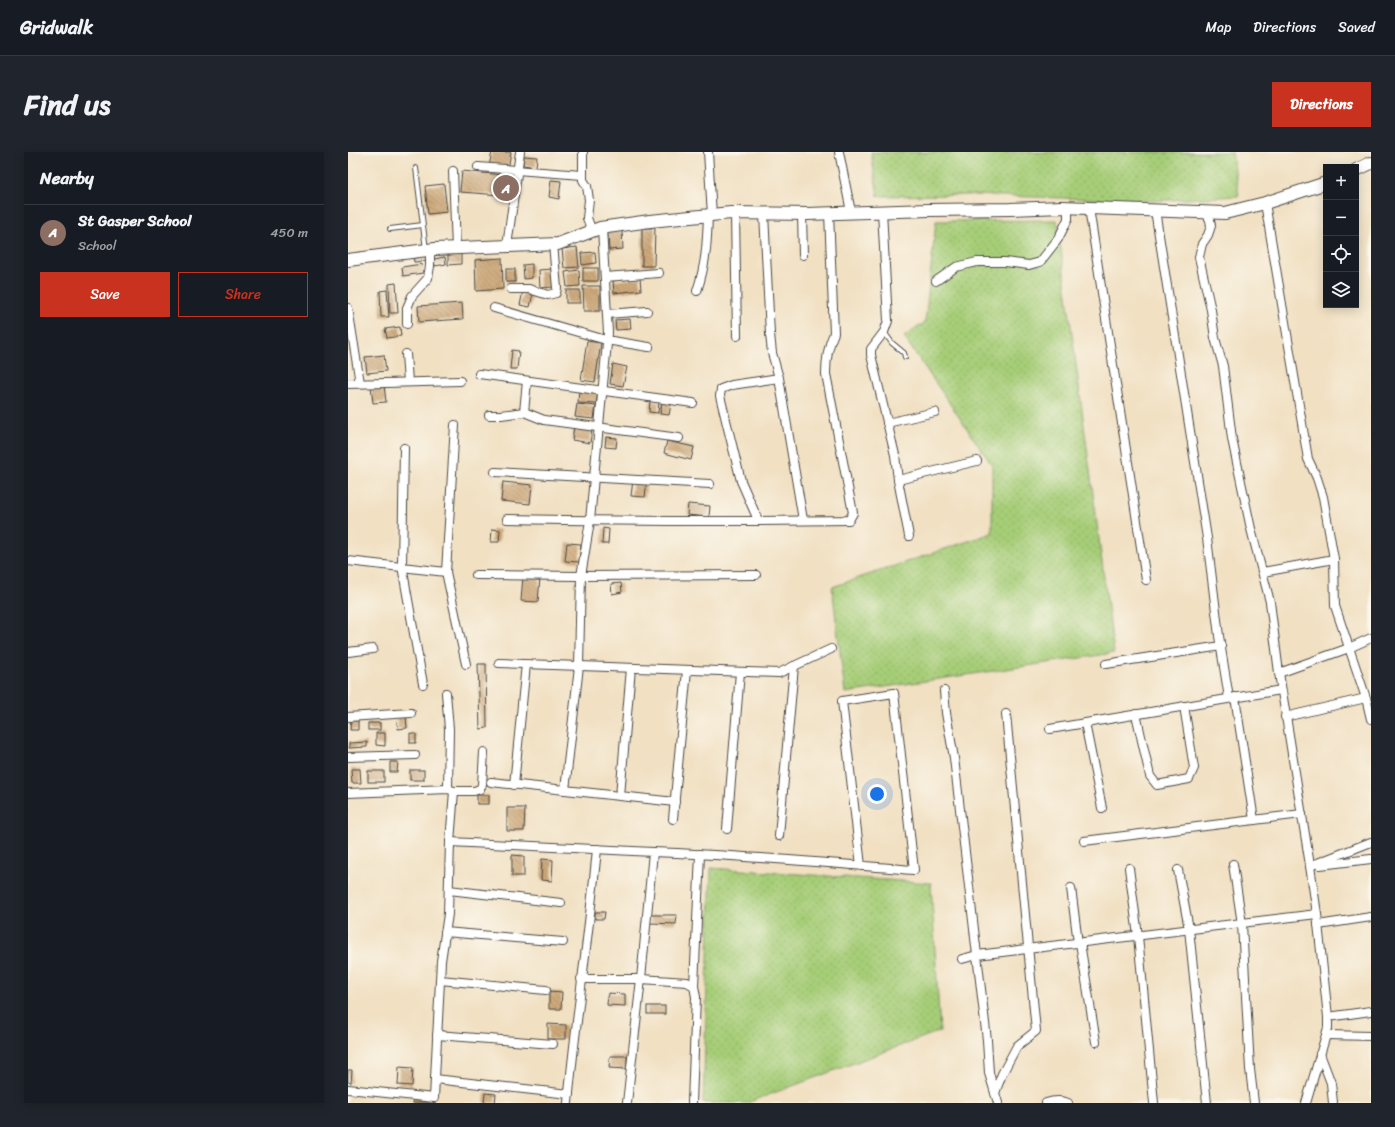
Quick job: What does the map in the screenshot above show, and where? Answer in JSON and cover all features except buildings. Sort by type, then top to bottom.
[{"type":"street","points":[[507,246],[520,152]]},
{"type":"street","points":[[565,790],[579,666],[581,576],[590,521],[600,428],[606,340],[608,333],[605,277],[597,230],[587,218],[589,200],[587,186],[582,175],[583,152]]},
{"type":"street","points":[[697,291],[704,271],[710,215],[708,152]]},
{"type":"street","points":[[839,152],[851,212]]},
{"type":"street","points":[[1359,169],[1371,163]]},
{"type":"street","points":[[478,167],[582,175]]},
{"type":"street","points":[[452,171],[456,248]]},
{"type":"street","points":[[348,260],[428,250],[558,244],[597,230],[650,221],[735,213],[830,213],[1068,207],[1224,213],[1264,203],[1323,184]]},
{"type":"street","points":[[1264,203],[1308,459],[1324,497],[1334,559],[1334,606],[1366,698],[1371,719]]},
{"type":"street","points":[[936,282],[956,268],[977,262],[1006,262],[1029,265],[1040,262],[1058,239],[1068,220],[1068,207]]},
{"type":"street","points":[[1089,208],[1146,580]]},
{"type":"street","points":[[1155,210],[1207,538],[1220,646],[1232,698],[1254,820]]},
{"type":"street","points":[[882,211],[888,321],[884,332],[871,349],[871,355],[895,455],[898,480],[909,536]]},
{"type":"street","points":[[1206,212],[1211,226],[1208,235],[1202,244],[1199,256],[1211,310],[1215,338],[1223,366],[1232,439],[1251,529],[1270,602],[1279,673],[1317,914],[1328,1028],[1306,1103]]},
{"type":"street","points":[[735,213],[737,336]]},
{"type":"street","points":[[764,213],[772,353],[779,378],[804,520]]},
{"type":"street","points":[[802,213],[803,255]]},
{"type":"street","points":[[507,519],[590,521],[849,520],[853,513],[826,374],[827,353],[829,343],[834,333],[830,213]]},
{"type":"street","points":[[511,289],[529,289],[548,295],[556,292],[557,288],[553,244]]},
{"type":"street","points":[[408,324],[407,308],[412,296],[428,278],[430,266],[428,250]]},
{"type":"street","points":[[605,277],[659,273]]},
{"type":"street","points":[[348,308],[360,383]]},
{"type":"street","points":[[494,308],[606,340],[649,348]]},
{"type":"street","points":[[607,314],[647,311]]},
{"type":"street","points":[[406,354],[408,382]]},
{"type":"street","points":[[479,374],[693,403]]},
{"type":"street","points":[[758,520],[741,481],[720,396],[721,389],[732,385],[779,378]]},
{"type":"street","points":[[348,384],[460,381]]},
{"type":"street","points":[[524,412],[527,381]]},
{"type":"street","points":[[489,415],[524,412],[544,420],[679,438]]},
{"type":"street","points":[[887,423],[935,412]]},
{"type":"street","points":[[455,425],[446,572],[466,664]]},
{"type":"street","points":[[404,448],[402,566],[423,684]]},
{"type":"street","points":[[898,480],[977,461]]},
{"type":"street","points":[[496,472],[710,484]]},
{"type":"street","points":[[1263,572],[1334,559]]},
{"type":"street","points":[[348,561],[446,572]]},
{"type":"street","points":[[476,575],[756,575]]},
{"type":"street","points":[[1279,673],[1349,648],[1371,638]]},
{"type":"street","points":[[1106,664],[1220,646]]},
{"type":"street","points":[[499,663],[779,673],[831,649]]},
{"type":"street","points":[[348,652],[373,650]]},
{"type":"street","points":[[514,785],[526,664]]},
{"type":"street","points":[[779,836],[794,666]]},
{"type":"street","points":[[620,796],[631,668]]},
{"type":"street","points":[[673,819],[687,670]]},
{"type":"street","points":[[727,829],[740,672]]},
{"type":"street","points":[[1050,729],[1282,690]]},
{"type":"street","points":[[944,691],[946,713],[954,758],[987,1040],[989,1073],[998,1103]]},
{"type":"street","points":[[348,1090],[434,1100],[440,961],[448,914],[449,890],[451,790],[446,693]]},
{"type":"street","points":[[450,842],[700,854],[914,870],[894,693],[842,701],[861,866]]},
{"type":"street","points":[[1286,717],[1366,698]]},
{"type":"street","points":[[1136,714],[1150,776],[1157,785],[1189,779],[1194,768],[1184,706]]},
{"type":"street","points":[[348,717],[411,713]]},
{"type":"street","points":[[995,1094],[1002,1074],[1017,1046],[1036,1031],[1006,714]]},
{"type":"street","points":[[1085,723],[1102,808]]},
{"type":"street","points":[[348,794],[451,790],[474,791],[480,789],[482,784],[484,752]]},
{"type":"street","points":[[348,757],[415,755]]},
{"type":"street","points":[[491,782],[674,802]]},
{"type":"street","points":[[1084,841],[1302,814]]},
{"type":"street","points":[[1310,866],[1371,842]]},
{"type":"street","points":[[568,1103],[581,979],[592,904],[596,849]]},
{"type":"street","points":[[627,1103],[653,852]]},
{"type":"street","points":[[692,1103],[696,997],[694,986],[700,854]]},
{"type":"street","points":[[1310,866],[1371,859]]},
{"type":"street","points":[[1233,864],[1242,924],[1250,1069],[1254,1103]]},
{"type":"street","points":[[1129,868],[1138,936],[1154,1103]]},
{"type":"street","points":[[1178,870],[1189,930],[1207,1103]]},
{"type":"street","points":[[1070,888],[1096,1042]]},
{"type":"street","points":[[449,890],[561,903]]},
{"type":"street","points":[[962,959],[977,955],[1317,914]]},
{"type":"street","points":[[1318,925],[1371,917]]},
{"type":"street","points":[[445,932],[563,942]]},
{"type":"street","points":[[581,979],[641,979],[687,982],[694,986]]},
{"type":"street","points":[[440,980],[546,990]]},
{"type":"street","points":[[1328,1017],[1371,1011]]},
{"type":"street","points":[[437,1035],[553,1044]]},
{"type":"street","points":[[1326,1035],[1371,1036]]},
{"type":"street","points":[[1320,1054],[1331,1083],[1332,1103]]},
{"type":"street","points":[[435,1079],[569,1094]]},
{"type":"street","points":[[1046,1103],[1053,1101],[1068,1103]]},
{"type":"lane","points":[[416,168],[423,225],[428,250]]},
{"type":"lane","points":[[390,229],[423,225]]},
{"type":"lane","points":[[884,332],[892,343],[904,353],[905,357]]},
{"type":"green space","points":[[871,152],[1232,152],[1239,196],[1151,201],[971,195],[878,196]]},
{"type":"green space","points":[[1057,220],[1114,653],[845,693],[832,587],[992,533],[992,465],[904,337],[925,322],[936,221]]},
{"type":"green space","points":[[711,868],[931,883],[940,1031],[747,1103],[703,1103]]},
{"type":"place","name":"St Gasper School","points":[[506,188]]}]
